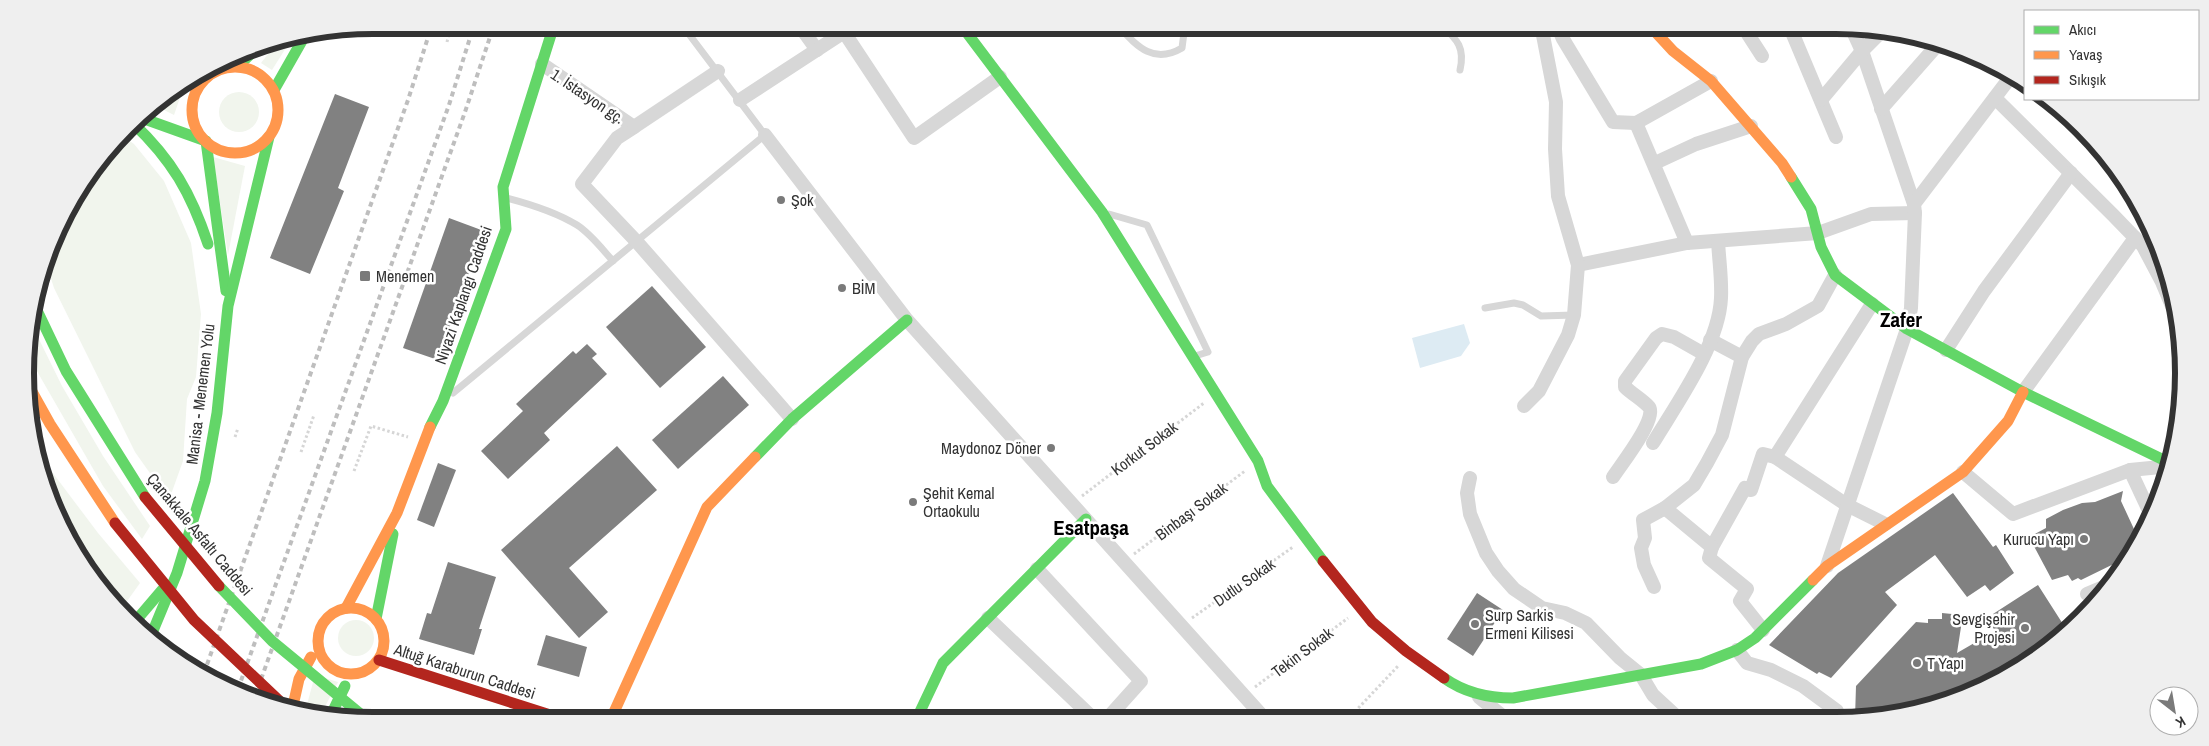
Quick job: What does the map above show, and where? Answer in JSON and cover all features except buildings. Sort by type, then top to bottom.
[{"type":"main road","name":"Niyazi Kaplangı Caddesi","points":[[346,608],[397,513],[423,442],[443,401],[506,229],[503,187],[551,34]]},
{"type":"main road","points":[[968,34],[1102,212],[1194,356],[1258,461],[1267,486],[1306,538],[1372,622],[1410,654],[1449,682],[1474,694],[1492,698],[1513,698],[1701,664],[1737,650],[1764,630],[1826,566],[1963,472],[2008,421],[2023,392]]},
{"type":"main road","points":[[1657,34],[1673,51],[1711,81],[1782,163],[1811,209],[1820,247],[1835,275],[1907,329],[2023,392],[2164,461]]},
{"type":"main road","points":[[238,66],[252,70],[265,78],[274,90],[302,41]]},
{"type":"main road","points":[[238,66],[245,59]]},
{"type":"main road","name":"Manisa - Menemen Yolu","points":[[228,67],[238,66]]},
{"type":"main road","name":"Manisa - Menemen Yolu","points":[[207,77],[199,87],[193,104],[194,121],[206,141],[228,306]]},
{"type":"main road","name":"Manisa - Menemen Yolu","points":[[153,631],[177,573],[197,507],[212,447],[228,306],[269,137],[275,126],[278,114],[278,102],[274,90]]},
{"type":"main road","points":[[148,119],[206,141],[216,148],[227,152],[238,153],[250,150],[269,137]]},
{"type":"main road","points":[[138,128],[165,155],[180,174],[196,205],[228,306]]},
{"type":"main road","points":[[39,311],[40,317]]},
{"type":"main road","name":"Çanakkale Asfaltı Caddesi","points":[[40,317],[66,371],[144,497],[202,566],[270,640],[316,680],[358,712]]},
{"type":"main road","points":[[614,712],[707,507],[792,419],[907,320]]},
{"type":"main road","points":[[34,395],[50,424],[115,523],[194,620],[279,699]]},
{"type":"main road","points":[[37,419],[56,451],[90,487]]},
{"type":"main road","name":"Niyazi Kaplangı Caddesi","points":[[376,619],[397,513]]},
{"type":"main road","points":[[920,712],[943,663],[1086,519]]},
{"type":"main road","name":"Manisa - Menemen Yolu","points":[[138,618],[177,573]]},
{"type":"main road","points":[[293,703],[299,680],[318,644],[319,632],[325,621],[334,612],[346,608],[362,610],[376,619],[384,635],[385,644],[379,660],[366,671],[350,675],[341,673],[325,662],[318,644]]},
{"type":"main road","name":"Altuğ Karaburun Caddesi","points":[[379,660],[541,712]]},
{"type":"main road","points":[[333,710],[350,675]]},
{"type":"street","points":[[805,34],[817,50]]},
{"type":"street","points":[[740,100],[841,34]]},
{"type":"street","points":[[852,34],[914,138],[1000,77]]},
{"type":"street","points":[[1524,406],[1539,391],[1568,335],[1574,315],[1578,266],[1558,196],[1555,149],[1556,102],[1543,34]]},
{"type":"street","points":[[1561,34],[1613,122],[1636,123],[1711,81]]},
{"type":"street","points":[[1748,34],[1762,56]]},
{"type":"street","points":[[1793,34],[1836,136]]},
{"type":"street","points":[[1826,566],[1907,329],[1910,308],[1914,208],[1862,51],[1854,34]]},
{"type":"street","points":[[1821,100],[1876,37]]},
{"type":"street","points":[[1881,109],[1934,48]]},
{"type":"street","name":"1. İstasyon gç.","points":[[542,64],[634,127]]},
{"type":"street","name":"1. İstasyon gç.","points":[[637,242],[582,184],[617,138],[718,71]]},
{"type":"street","points":[[1578,266],[1687,244],[1818,233],[1871,214],[1914,208],[2008,80]]},
{"type":"street","points":[[1994,98],[2143,246],[2165,289]]},
{"type":"street","points":[[1636,123],[1655,163],[1687,244]]},
{"type":"street","points":[[1655,163],[1696,144],[1751,126]]},
{"type":"street","points":[[765,135],[907,320],[1259,712]]},
{"type":"street","points":[[1946,350],[1984,291],[2071,173]]},
{"type":"street","points":[[2023,392],[2135,238]]},
{"type":"street","points":[[1653,443],[1698,368],[1716,325],[1721,299],[1718,241]]},
{"type":"street","points":[[637,242],[792,419]]},
{"type":"street","points":[[1654,587],[1644,565],[1641,548],[1645,538],[1643,520],[1664,508],[1694,485],[1722,434],[1742,357],[1752,341],[1759,334],[1786,324],[1818,306],[1835,275]]},
{"type":"street","points":[[1775,457],[1872,304]]},
{"type":"street","points":[[1613,477],[1646,427],[1651,413],[1649,408],[1625,387],[1625,381],[1656,338],[1662,334],[1674,337],[1704,354]]},
{"type":"street","points":[[1710,340],[1742,357]]},
{"type":"street","points":[[1764,630],[1740,601],[1747,589],[1710,558],[1712,546],[1745,488],[1751,490],[1763,454],[1775,457],[1847,504],[1885,524]]},
{"type":"street","points":[[1963,472],[2013,514],[2130,470],[2162,466]]},
{"type":"street","points":[[2130,470],[2147,508]]},
{"type":"street","points":[[1470,478],[1467,493],[1470,514],[1486,554],[1514,590],[1542,608],[1565,613],[1586,623],[1620,658],[1641,675],[1653,695],[1671,712]]},
{"type":"street","points":[[1664,508],[1712,546]]},
{"type":"street","points":[[1037,569],[1141,681],[1113,712]]},
{"type":"street","points":[[2087,594],[2097,590]]},
{"type":"street","points":[[988,618],[1082,712]]},
{"type":"street","points":[[1737,650],[1747,663],[1771,670],[1803,686],[1837,712]]},
{"type":"street","points":[[1474,694],[1497,712]]},
{"type":"lane","points":[[443,401],[765,135],[689,34]]},
{"type":"lane","points":[[1127,34],[1141,47],[1157,56],[1172,54],[1182,48],[1184,34]]},
{"type":"lane","points":[[1449,34],[1460,46],[1463,58],[1460,70]]},
{"type":"lane","points":[[504,197],[529,204],[576,225],[593,238],[613,261]]},
{"type":"lane","points":[[1102,212],[1147,225],[1208,352],[1194,356]]},
{"type":"lane","points":[[1485,308],[1514,302],[1541,316],[1574,315]]},
{"type":"path","points":[[447,42],[449,34]]},
{"type":"path","name":"Korkut Sokak","points":[[1072,504],[1216,393]]},
{"type":"path","points":[[301,452],[314,415]]},
{"type":"path","points":[[354,472],[371,426],[423,442]]},
{"type":"path","name":"Binbaşı Sokak","points":[[1124,561],[1258,461]]},
{"type":"path","name":"Dutlu Sokak","points":[[1182,626],[1306,538]]},
{"type":"path","name":"Tekin Sokak","points":[[1244,696],[1360,608]]},
{"type":"path","points":[[1355,712],[1410,654]]},
{"type":"shaded area","points":[[288,44],[272,70],[261,63],[272,49]]},
{"type":"shaded area","points":[[239,92],[253,98],[259,112],[253,126],[239,132],[225,126],[219,112],[225,98]]},
{"type":"shaded area","points":[[181,93],[174,115],[161,108]]},
{"type":"shaded area","points":[[127,139],[134,144],[164,181],[191,243],[201,314],[196,377],[187,399],[183,461],[169,500],[135,452],[54,288],[49,273],[69,223],[79,203],[104,166]]},
{"type":"shaded area","points":[[213,157],[245,166],[228,255]]},
{"type":"shaded area","points":[[1464,324],[1470,343],[1461,356],[1420,368],[1412,338]]},
{"type":"shaded area","points":[[36,334],[62,386],[103,456],[150,526],[142,539],[103,486],[34,366]]},
{"type":"shaded area","points":[[46,464],[98,533],[140,583],[125,604],[104,580],[79,543],[69,523]]},
{"type":"shaded area","points":[[356,620],[363,621],[369,625],[373,631],[373,645],[369,651],[363,655],[356,656],[349,655],[343,651],[339,645],[338,638],[339,631],[343,625],[349,621]]},
{"type":"shaded area","points":[[315,675],[338,682],[324,708],[307,706]]},
{"type":"railway","points":[[206,668],[408,100],[429,34]]},
{"type":"railway","points":[[240,684],[449,105],[471,34]]},
{"type":"railway","points":[[257,691],[465,112],[491,34]]},
{"type":"traffic: fast","points":[[430,427],[443,401],[506,229],[503,187],[551,34]]},
{"type":"traffic: fast","points":[[968,34],[1102,212],[1258,461],[1267,486],[1323,561]]},
{"type":"traffic: fast","points":[[274,90],[302,41]]},
{"type":"traffic: fast","points":[[238,66],[245,59]]},
{"type":"traffic: fast","points":[[147,120],[206,141],[226,291]]},
{"type":"traffic: fast","points":[[138,128],[159,150],[179,178],[195,209],[208,244]]},
{"type":"traffic: fast","points":[[153,631],[177,573],[205,481],[217,413],[228,306],[269,137]]},
{"type":"traffic: fast","points":[[1791,177],[1811,209],[1821,247],[1835,275],[1907,329],[2023,392],[2164,460]]},
{"type":"traffic: fast","points":[[39,314],[66,371],[145,497]]},
{"type":"traffic: fast","points":[[755,457],[792,419],[907,320]]},
{"type":"traffic: fast","points":[[920,712],[943,663],[1086,519]]},
{"type":"traffic: fast","points":[[376,619],[393,534]]},
{"type":"traffic: fast","points":[[1444,678],[1477,694],[1513,698],[1701,664],[1737,650],[1755,638],[1813,580]]},
{"type":"traffic: fast","points":[[219,586],[272,641],[358,712]]},
{"type":"traffic: fast","points":[[138,618],[162,590]]},
{"type":"traffic: fast","points":[[334,710],[345,686]]},
{"type":"traffic: slow","points":[[1657,34],[1673,51],[1711,81],[1782,163],[1791,177]]},
{"type":"traffic: slow","points":[[223,69],[243,68],[259,74],[271,86],[275,94],[278,110]]},
{"type":"traffic: slow","points":[[209,76],[199,86],[195,94],[192,110],[193,118],[199,134],[211,146],[219,150],[235,153],[251,150],[259,146],[271,134],[275,126],[278,110]]},
{"type":"traffic: slow","points":[[1813,580],[1827,566],[1963,472],[2008,421],[2023,392]]},
{"type":"traffic: slow","points":[[34,395],[50,424],[115,523]]},
{"type":"traffic: slow","points":[[346,608],[397,513],[430,427]]},
{"type":"traffic: slow","points":[[614,712],[707,507],[755,457]]},
{"type":"traffic: slow","points":[[345,608],[357,608],[369,613],[379,623],[384,635],[384,641],[382,654],[369,669],[357,674],[345,674],[333,669],[323,659],[318,647],[318,635],[323,623],[333,613],[345,608]]},
{"type":"traffic: slow","points":[[294,703],[299,679],[311,657]]},
{"type":"traffic: jam","points":[[145,497],[219,586]]},
{"type":"traffic: jam","points":[[115,523],[194,620],[277,698]]},
{"type":"traffic: jam","points":[[1323,561],[1372,622],[1406,651],[1444,678]]},
{"type":"traffic: jam","points":[[379,660],[541,712]]},
{"type":"place","name":"Şok","points":[[781,200]]},
{"type":"place","name":"Menemen","points":[[365,276]]},
{"type":"place","name":"BİM","points":[[842,288]]},
{"type":"place","name":"Maydonoz Döner","points":[[1051,448]]},
{"type":"place","name":"Şehit Kemal Ortaokulu","points":[[913,502]]},
{"type":"place","name":"Kurucu Yapı","points":[[2084,539]]},
{"type":"place","name":"Surp Sarkis Ermeni Kilisesi","points":[[1475,624]]},
{"type":"place","name":"Sevgişehir Projesi","points":[[2025,628]]},
{"type":"place","name":"T Yapı","points":[[1917,663]]},
{"type":"district","name":"Zafer","points":[[1901,320]]},
{"type":"district","name":"Esatpaşa","points":[[1091,528]]}]
